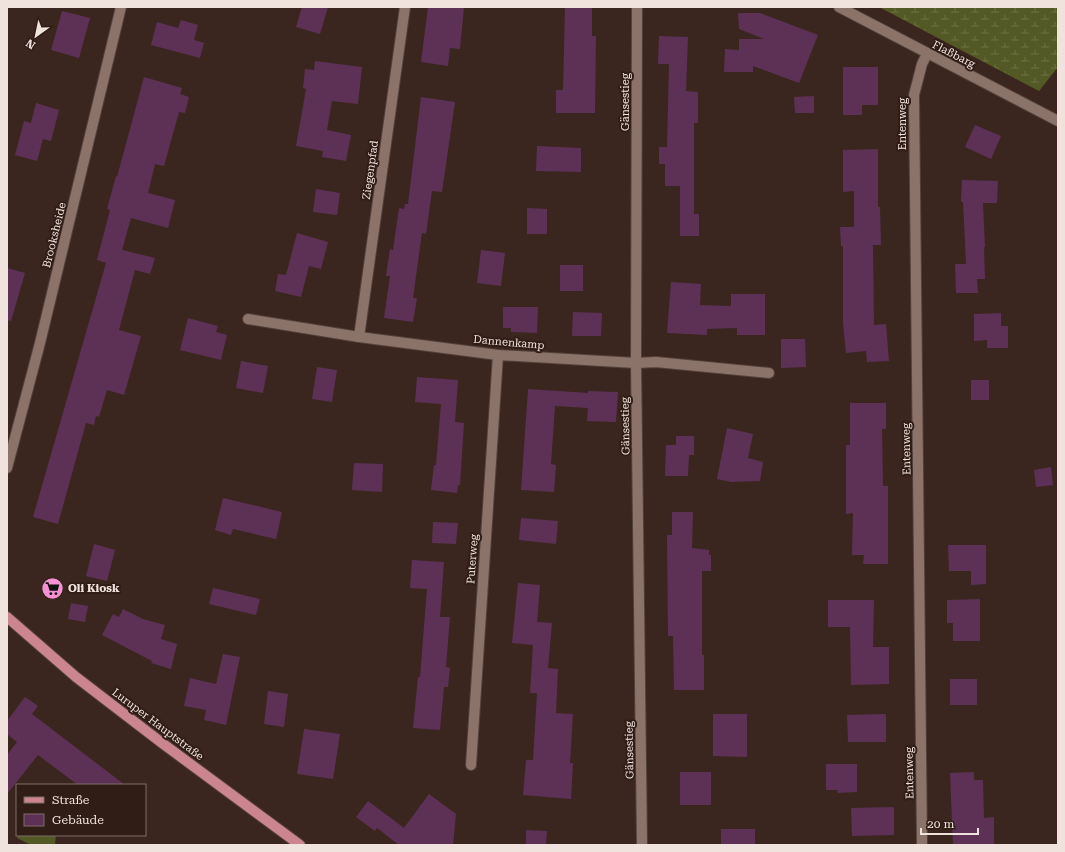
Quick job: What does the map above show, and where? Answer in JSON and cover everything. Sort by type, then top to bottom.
[{"type":"main road","name":"Luruper Hauptstraße","points":[[7,617],[76,677],[300,845]]},
{"type":"street","name":"Brooksheide","points":[[7,468],[40,343],[121,7]]},
{"type":"street","name":"Ziegenpfad","points":[[359,337],[405,7]]},
{"type":"street","name":"Gänsestieg","points":[[637,7],[636,363],[642,845]]},
{"type":"street","name":"Flaßbarg","points":[[839,7],[1058,121]]},
{"type":"street","name":"Entenweg","points":[[922,845],[914,95],[922,64],[927,54]]},
{"type":"street","name":"Dannenkamp","points":[[248,319],[359,337],[498,355],[636,363],[656,362],[769,373]]},
{"type":"street","name":"Puterweg","points":[[471,765],[498,355]]},
{"type":"green space","points":[[879,7],[1058,7],[1058,67],[1039,91]]},
{"type":"green space","points":[[18,836],[56,836],[55,845],[31,845],[17,838]]},
{"type":"building","points":[[302,7],[328,7],[320,34],[296,27]]},
{"type":"building","points":[[428,7],[464,7],[460,49],[450,48],[448,66],[421,62]]},
{"type":"building","points":[[565,7],[592,7],[592,36],[596,36],[595,113],[556,113],[556,90],[563,90]]},
{"type":"building","points":[[62,11],[90,18],[79,58],[51,50]]},
{"type":"building","points":[[738,13],[760,13],[818,35],[799,83],[753,66],[753,72],[724,72],[725,49],[739,50],[739,39],[764,39],[739,29]]},
{"type":"building","points":[[181,20],[198,25],[194,40],[204,43],[200,58],[151,45],[157,22],[178,28]]},
{"type":"building","points":[[659,36],[688,37],[686,91],[698,92],[698,123],[694,123],[694,214],[699,214],[699,236],[680,236],[680,186],[665,186],[665,164],[659,164],[659,147],[667,147],[669,64],[658,64]]},
{"type":"building","points":[[315,61],[362,67],[358,104],[332,101],[327,130],[351,135],[346,161],[322,157],[323,151],[296,146],[306,89],[303,88],[305,69],[314,70]]},
{"type":"building","points":[[843,67],[878,67],[878,105],[862,105],[862,115],[843,115]]},
{"type":"building","points":[[144,77],[182,88],[180,94],[189,97],[185,113],[179,112],[164,166],[155,164],[148,193],[175,200],[168,228],[131,218],[122,250],[155,258],[150,274],[135,270],[119,330],[141,336],[124,395],[107,390],[99,417],[96,416],[94,425],[86,423],[58,524],[33,517],[106,263],[97,260],[110,210],[107,209]]},
{"type":"building","points":[[814,96],[814,113],[795,113],[794,97]]},
{"type":"building","points":[[421,97],[455,102],[442,192],[432,191],[426,234],[422,233],[413,298],[417,298],[413,322],[384,318],[390,276],[386,276],[390,249],[393,250],[399,208],[404,209],[405,204],[408,204]]},
{"type":"building","points":[[36,103],[59,110],[51,141],[43,139],[37,161],[15,155],[24,121],[31,123]]},
{"type":"building","points":[[975,125],[1001,136],[991,159],[965,147]]},
{"type":"building","points":[[537,146],[581,148],[581,172],[536,171]]},
{"type":"building","points":[[878,149],[878,207],[880,207],[881,245],[873,245],[874,325],[886,324],[889,361],[867,362],[866,351],[846,353],[843,323],[843,246],[841,246],[840,227],[854,227],[854,191],[843,192],[843,150]]},
{"type":"building","points":[[962,180],[998,181],[997,203],[983,203],[985,279],[977,279],[978,293],[956,293],[955,264],[966,264],[963,202],[961,202]]},
{"type":"building","points":[[316,189],[340,193],[337,215],[313,212]]},
{"type":"building","points":[[527,208],[547,209],[547,234],[527,234]]},
{"type":"building","points":[[297,233],[328,242],[321,269],[309,266],[301,297],[275,291],[278,274],[286,275]]},
{"type":"building","points":[[481,250],[505,253],[501,286],[477,283]]},
{"type":"building","points":[[560,265],[583,265],[583,291],[560,291]]},
{"type":"building","points":[[7,268],[25,273],[11,321],[7,320]]},
{"type":"building","points":[[671,282],[701,284],[700,305],[731,306],[731,294],[765,294],[765,335],[737,335],[737,328],[707,329],[707,335],[667,333]]},
{"type":"building","points":[[503,307],[538,307],[537,333],[511,332],[511,328],[503,328]]},
{"type":"building","points":[[573,312],[602,313],[601,336],[572,336]]},
{"type":"building","points":[[1001,313],[1001,326],[1008,326],[1008,348],[987,348],[987,340],[974,341],[974,314]]},
{"type":"building","points":[[188,318],[218,326],[216,332],[227,335],[221,360],[180,350]]},
{"type":"building","points":[[781,339],[805,339],[806,367],[781,368]]},
{"type":"building","points":[[241,361],[268,366],[263,393],[236,388]]},
{"type":"building","points":[[317,367],[337,370],[332,402],[312,399]]},
{"type":"building","points":[[417,377],[458,380],[455,422],[464,423],[460,485],[458,485],[457,493],[431,490],[434,465],[436,465],[441,404],[415,402]]},
{"type":"building","points":[[971,380],[989,380],[989,400],[971,400]]},
{"type":"building","points":[[528,389],[588,393],[588,391],[618,392],[616,422],[587,421],[588,408],[555,406],[551,464],[556,465],[554,492],[521,490]]},
{"type":"building","points":[[850,403],[886,403],[886,429],[882,429],[883,486],[888,486],[888,564],[863,564],[864,555],[852,555],[853,513],[846,514],[846,445],[850,445]]},
{"type":"building","points":[[727,428],[753,434],[748,458],[763,462],[760,481],[731,482],[717,479]]},
{"type":"building","points":[[676,436],[694,436],[694,455],[689,455],[688,476],[665,476],[666,445],[676,445]]},
{"type":"building","points":[[354,463],[383,464],[382,492],[352,490]]},
{"type":"building","points":[[1051,467],[1053,485],[1036,487],[1034,470]]},
{"type":"building","points":[[223,498],[282,512],[276,539],[233,529],[231,535],[215,530]]},
{"type":"building","points":[[672,512],[693,512],[692,548],[709,550],[709,555],[711,555],[711,571],[702,571],[702,655],[704,655],[704,690],[674,690],[673,636],[668,636],[667,535],[672,535]]},
{"type":"building","points":[[521,518],[558,521],[556,544],[519,540]]},
{"type":"building","points":[[433,522],[458,523],[456,544],[432,543]]},
{"type":"building","points":[[94,544],[115,550],[107,581],[86,576]]},
{"type":"building","points":[[948,545],[986,545],[986,584],[971,585],[971,571],[949,571]]},
{"type":"building","points":[[412,560],[444,562],[440,617],[450,617],[446,667],[450,668],[448,687],[444,687],[440,730],[413,728],[418,677],[420,677],[427,589],[410,588]]},
{"type":"building","points":[[518,583],[540,585],[537,622],[552,623],[548,668],[558,669],[556,713],[573,714],[570,763],[573,763],[571,799],[523,795],[526,760],[533,760],[537,693],[530,693],[533,645],[512,643]]},
{"type":"building","points":[[213,588],[260,599],[256,615],[209,604]]},
{"type":"building","points":[[980,599],[980,641],[953,641],[953,623],[947,623],[947,600]]},
{"type":"building","points":[[828,600],[874,600],[873,647],[889,647],[889,684],[851,685],[850,627],[828,627]]},
{"type":"building","points":[[71,603],[88,606],[85,622],[68,619]]},
{"type":"building","points":[[123,609],[143,619],[165,625],[161,639],[177,644],[171,669],[151,663],[152,661],[102,635],[113,614],[119,617]]},
{"type":"building","points":[[223,654],[240,657],[226,725],[204,720],[206,710],[184,706],[190,678],[216,684]]},
{"type":"building","points":[[950,679],[977,679],[977,705],[950,705]]},
{"type":"building","points":[[268,691],[288,694],[284,727],[264,724]]},
{"type":"building","points":[[25,697],[38,706],[32,714],[124,784],[77,784],[38,755],[7,794],[7,755],[17,742],[7,734],[7,721]]},
{"type":"building","points":[[713,714],[747,714],[747,757],[713,756]]},
{"type":"building","points":[[886,714],[886,742],[848,742],[847,715]]},
{"type":"building","points":[[304,729],[340,734],[333,779],[297,774]]},
{"type":"building","points":[[826,764],[857,764],[857,792],[838,793],[837,790],[826,790]]},
{"type":"building","points":[[680,772],[711,772],[711,805],[680,805]]},
{"type":"building","points":[[974,772],[974,780],[983,780],[984,818],[994,817],[994,845],[953,845],[950,773]]},
{"type":"building","points":[[429,794],[456,814],[453,845],[399,845],[377,828],[375,831],[356,817],[368,801],[404,828]]},
{"type":"building","points":[[894,807],[894,835],[852,836],[851,808]]},
{"type":"building","points":[[721,829],[755,829],[755,845],[721,845]]},
{"type":"building","points":[[526,830],[547,831],[546,845],[526,845]]},
{"type":"place","name":"Oli Kiosk","points":[[52,588]]}]
